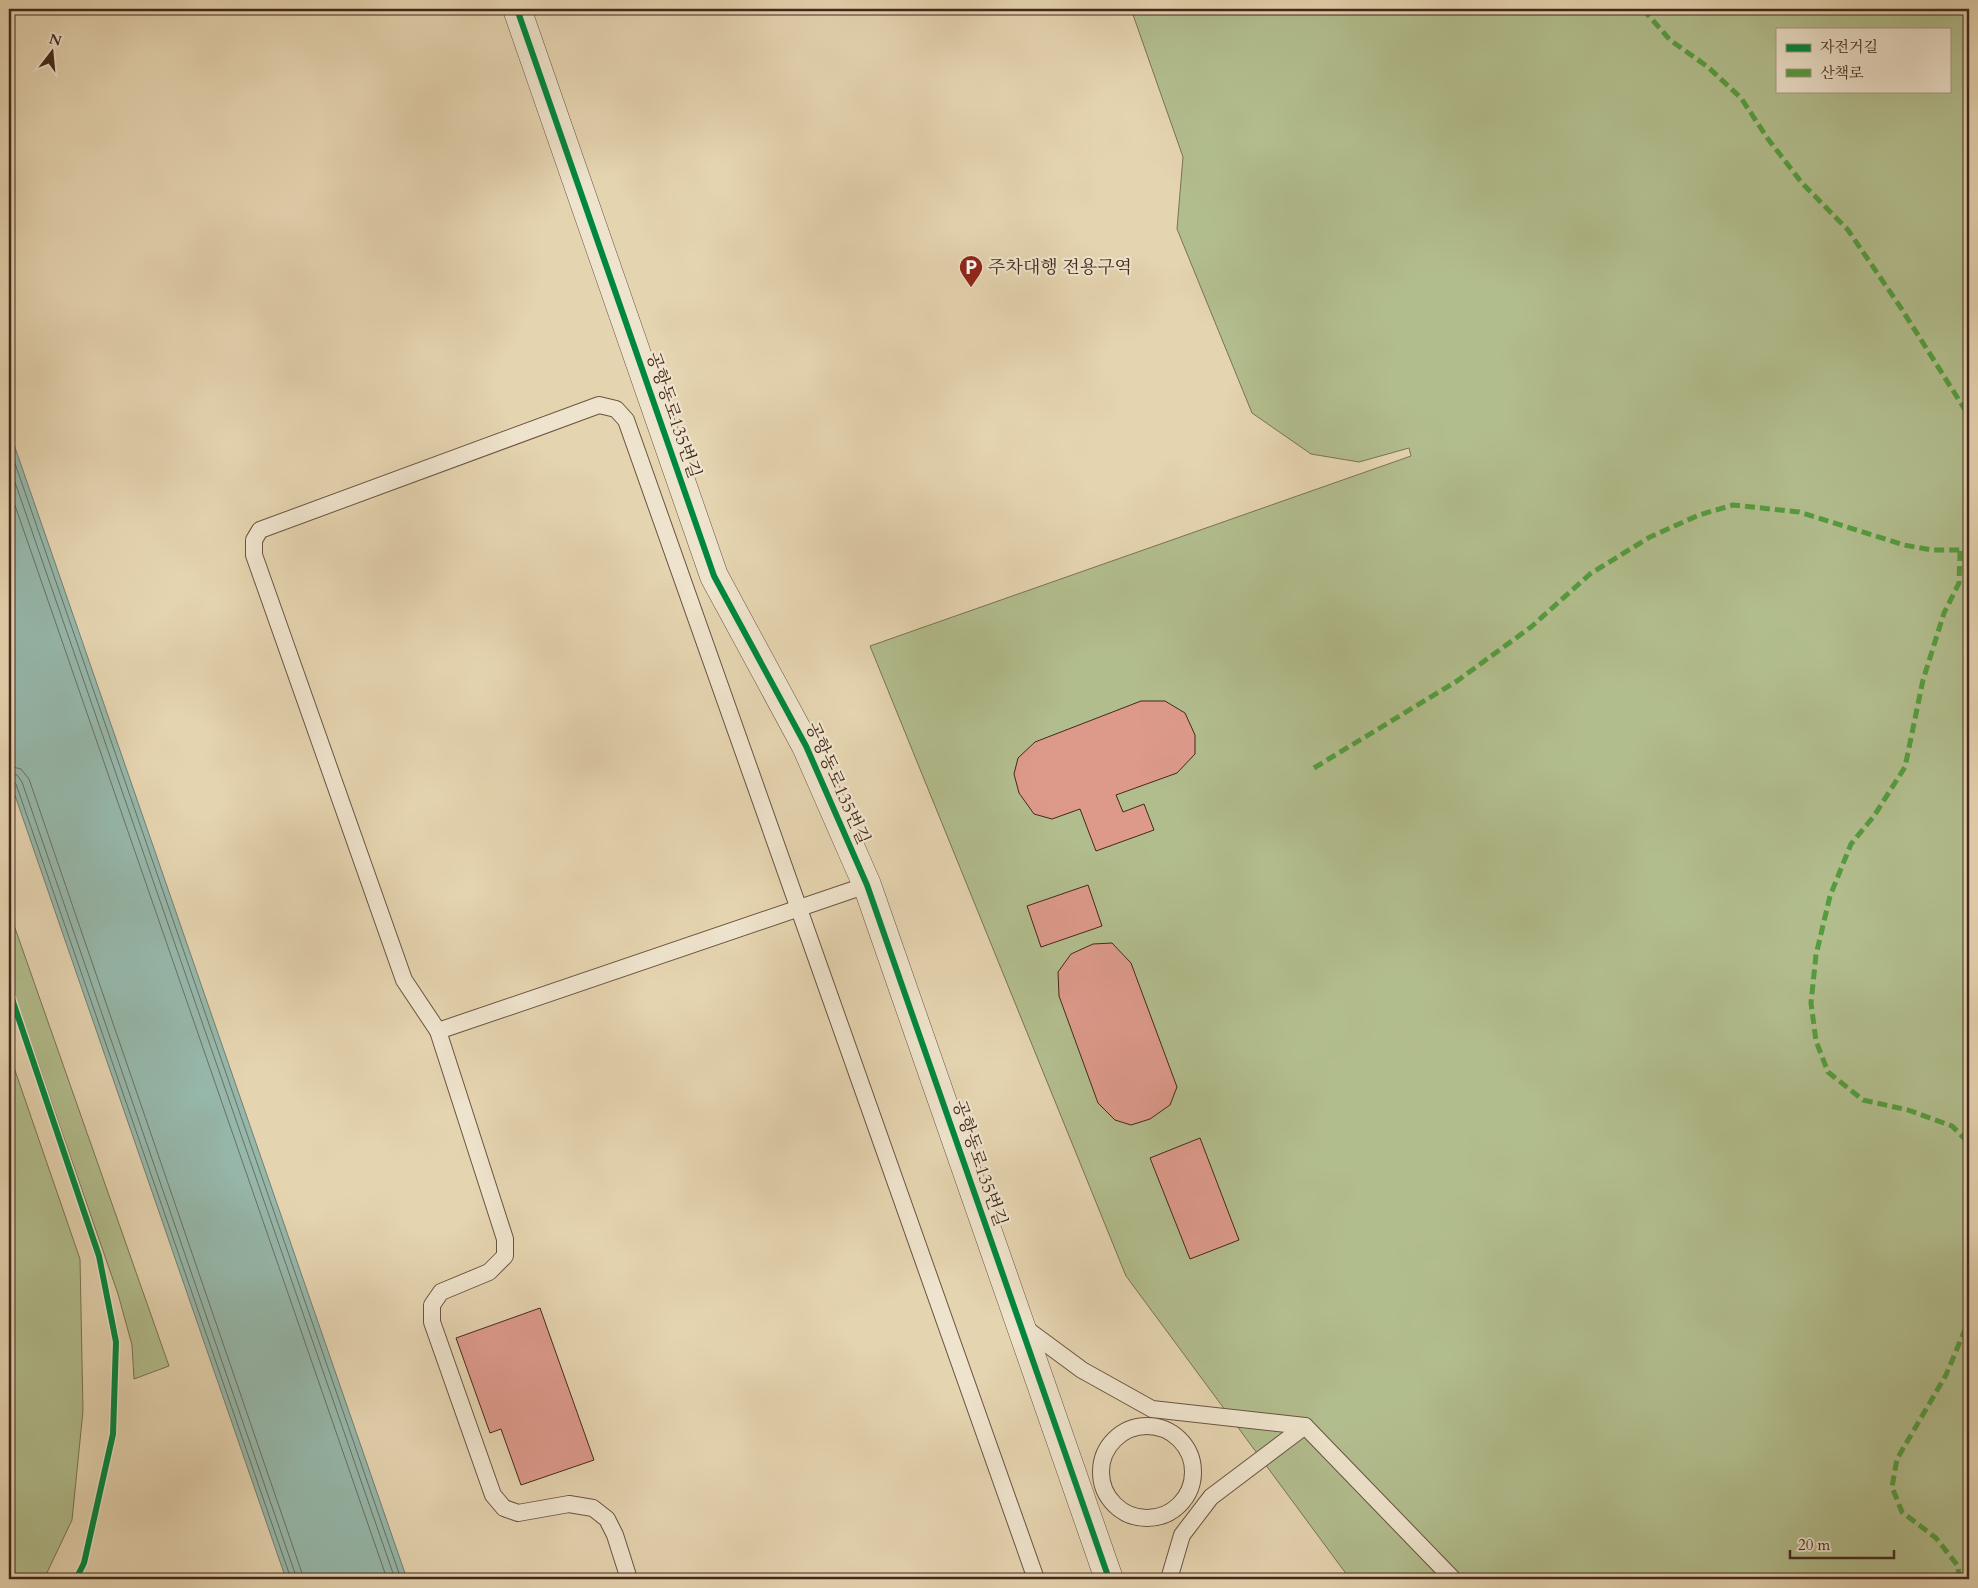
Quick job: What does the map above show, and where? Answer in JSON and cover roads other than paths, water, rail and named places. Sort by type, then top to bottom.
[{"type":"street","name":"공항동로135번길","points":[[517,9],[714,576],[806,746],[867,884],[1020,1324],[1092,1493],[1109,1579]]},
{"type":"lane","points":[[630,1579],[615,1535],[607,1519],[593,1508],[569,1504],[518,1513],[504,1508],[493,1495],[432,1322],[432,1306],[440,1292],[489,1272],[505,1256],[505,1239],[438,1030],[404,980],[254,555],[254,540],[260,530],[599,405],[616,409],[626,420],[1036,1579]]},
{"type":"lane","points":[[438,1030],[867,884]]},
{"type":"lane","points":[[1020,1324],[1082,1370],[1152,1409],[1305,1426],[1453,1579]]},
{"type":"lane","points":[[1147,1426],[1152,1409]]},
{"type":"lane","points":[[1147,1426],[1162,1429],[1176,1436],[1186,1448],[1192,1461],[1193,1476],[1189,1491],[1181,1504],[1168,1513],[1154,1518],[1138,1518],[1092,1493],[1101,1475],[1102,1460],[1108,1446],[1125,1432],[1147,1426]]},
{"type":"lane","points":[[1169,1579],[1182,1535],[1211,1497],[1305,1426]]},
{"type":"lane","points":[[1181,1504],[1195,1518]]},
{"type":"water","points":[[9,430],[407,1579],[286,1579],[9,778]]},
{"type":"place","name":"주차대행 전용구역","points":[[971,288]]}]
